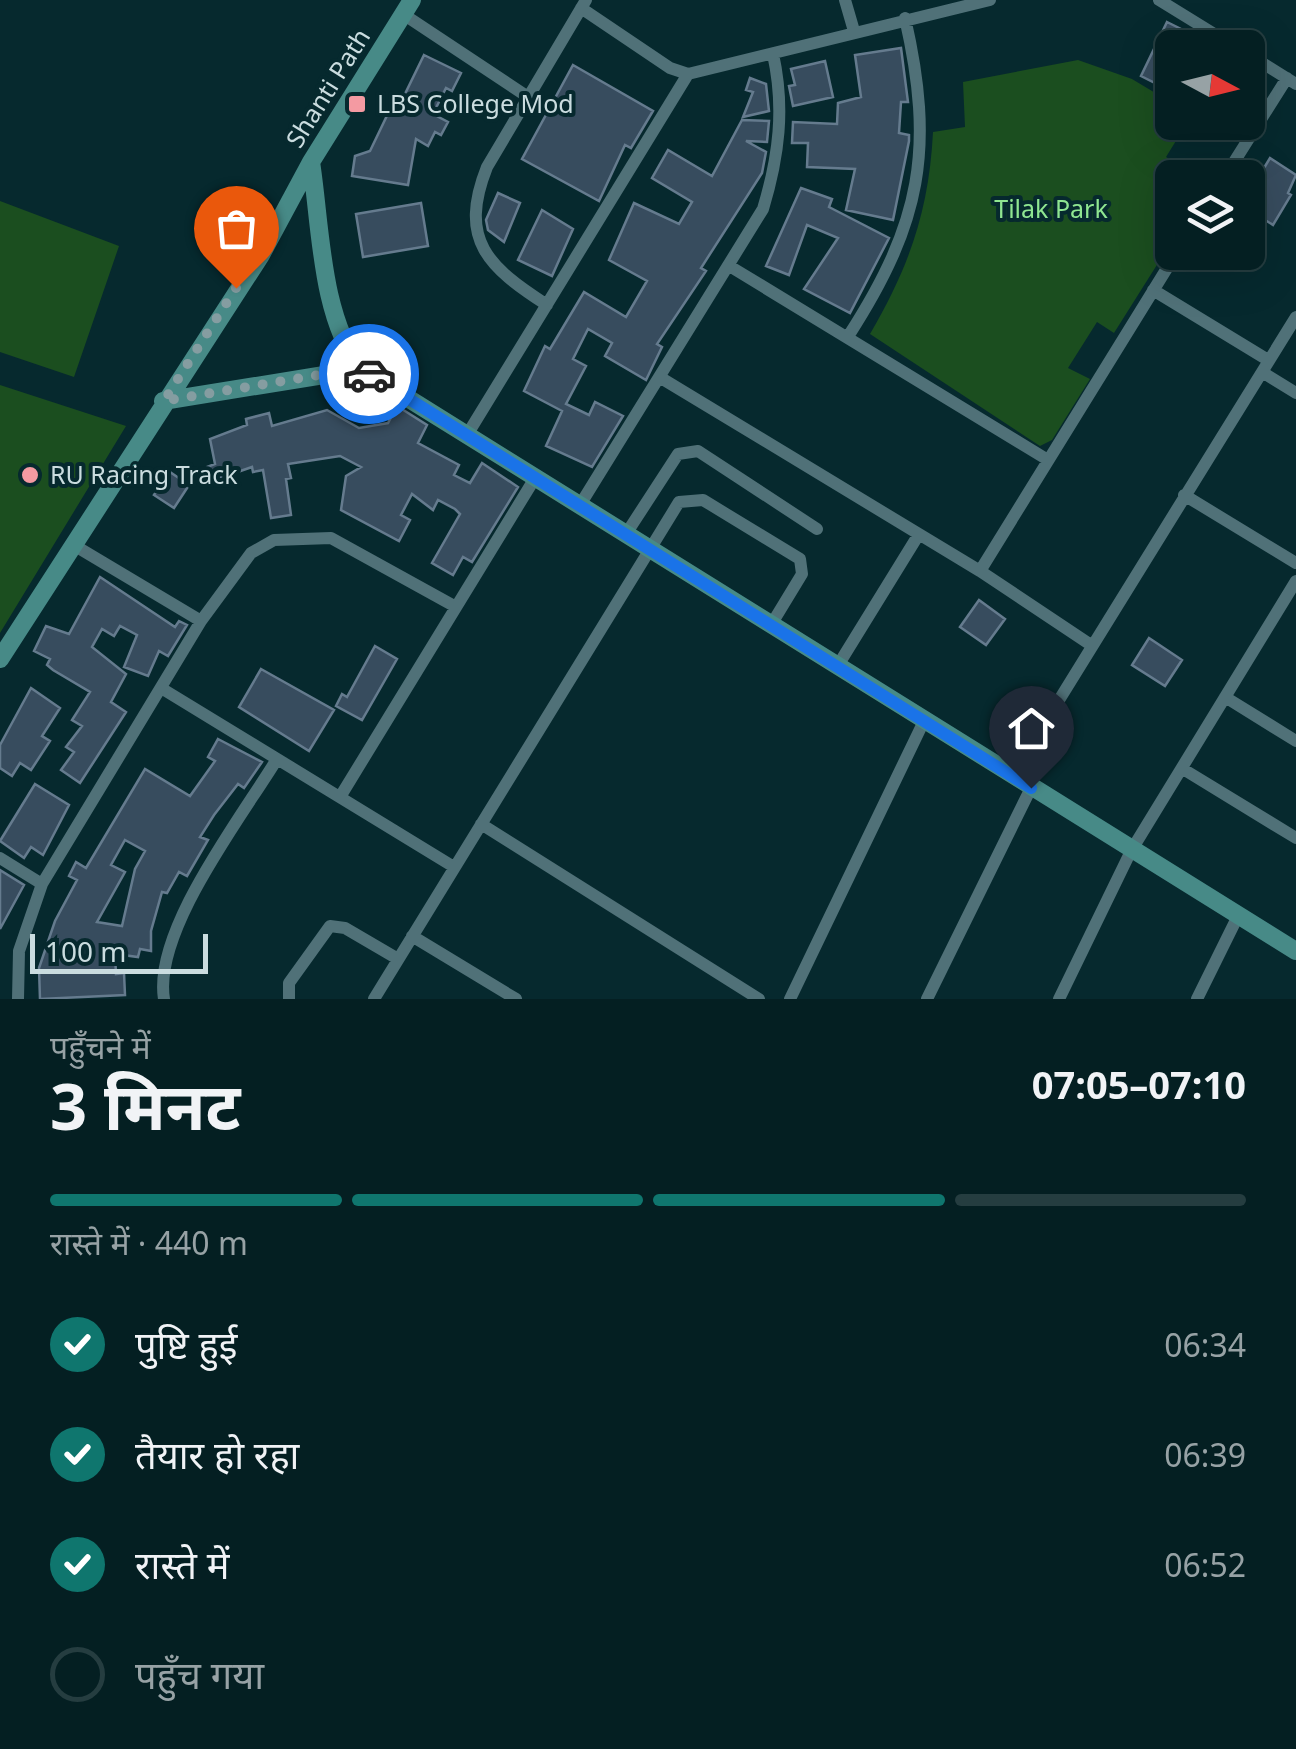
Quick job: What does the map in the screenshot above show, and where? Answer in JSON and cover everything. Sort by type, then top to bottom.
[{"type":"street","points":[[845,0],[854,30]]},
{"type":"street","points":[[547,305],[490,264],[479,242],[474,216],[476,194],[487,167],[584,4],[670,68],[688,74],[854,30],[989,0]]},
{"type":"street","points":[[1159,0],[1208,30]]},
{"type":"street","points":[[408,7],[528,97]]},
{"type":"street","name":"Shanti Path","points":[[0,659],[261,256],[311,162],[408,7]]},
{"type":"street","points":[[849,335],[886,277],[912,201],[921,114],[906,18]]},
{"type":"street","points":[[580,506],[731,266],[763,208],[776,168],[781,118],[774,54]]},
{"type":"street","points":[[1236,160],[1291,80],[1265,64]]},
{"type":"street","points":[[467,435],[688,74]]},
{"type":"street","points":[[311,162],[330,290],[346,349],[360,368],[1296,951]]},
{"type":"street","points":[[731,266],[1048,460]]},
{"type":"street","points":[[980,571],[1166,270]]},
{"type":"street","points":[[1154,290],[1296,392]]},
{"type":"street","points":[[1012,776],[1296,316]]},
{"type":"street","points":[[164,401],[360,368]]},
{"type":"street","points":[[662,378],[980,571],[1092,645]]},
{"type":"street","points":[[626,534],[678,454],[687,451],[698,451],[817,528]]},
{"type":"street","points":[[340,797],[535,478]]},
{"type":"street","points":[[1184,496],[1296,563]]},
{"type":"street","points":[[374,999],[679,502],[688,498],[703,500],[800,560],[803,566],[771,625]]},
{"type":"street","points":[[837,667],[919,534]]},
{"type":"street","points":[[18,999],[20,951],[42,884],[202,621],[251,554],[274,540],[331,538],[456,608]]},
{"type":"street","points":[[72,544],[202,621]]},
{"type":"street","points":[[1059,999],[1131,851],[1296,581]]},
{"type":"street","points":[[161,688],[454,867]]},
{"type":"street","points":[[1225,697],[1296,741]]},
{"type":"street","points":[[790,999],[924,722]]},
{"type":"street","points":[[164,999],[163,971],[172,932],[277,758]]},
{"type":"street","points":[[1183,769],[1296,838]]},
{"type":"street","points":[[928,999],[1031,788]]},
{"type":"street","points":[[481,824],[759,999]]},
{"type":"street","points":[[0,858],[42,884]]},
{"type":"street","points":[[1196,999],[1238,916]]},
{"type":"street","points":[[289,999],[289,983],[330,926],[345,928],[398,959]]},
{"type":"street","points":[[412,936],[516,999]]},
{"type":"green space","name":"Tilak Park","points":[[1078,60],[1132,79],[1155,93],[1155,140],[1176,140],[1166,157],[1171,160],[1155,160],[1155,268],[1114,333],[1097,322],[1068,368],[1090,379],[1052,440],[1040,446],[870,334],[915,238],[927,187],[933,132],[965,127],[963,82]]},
{"type":"green space","points":[[0,201],[119,246],[74,377],[0,352]]},
{"type":"green space","points":[[0,385],[126,426],[0,633]]},
{"type":"building","points":[[1167,22],[1183,30],[1163,30]]},
{"type":"building","points":[[1155,47],[1155,83],[1141,76]]},
{"type":"building","points":[[901,48],[908,102],[901,102],[899,133],[909,135],[909,141],[893,220],[846,210],[855,169],[807,167],[808,143],[792,143],[793,122],[837,124],[838,103],[861,97],[855,55]]},
{"type":"building","points":[[424,55],[461,73],[452,91],[446,88],[433,114],[448,122],[441,135],[435,132],[428,146],[416,139],[408,185],[352,176],[355,156],[370,151],[395,99],[401,102]]},
{"type":"building","points":[[825,61],[833,97],[793,106],[789,86],[795,85],[791,69]]},
{"type":"building","points":[[573,65],[653,111],[631,148],[625,145],[599,201],[522,159]]},
{"type":"building","points":[[750,78],[766,84],[769,111],[743,117],[753,92],[746,90]]},
{"type":"building","points":[[742,120],[769,121],[767,142],[746,141],[766,152],[762,173],[701,268],[706,271],[657,344],[662,347],[646,380],[605,356],[612,343],[588,329],[573,359],[586,366],[566,404],[589,415],[595,402],[623,416],[592,467],[546,446],[562,411],[524,391],[545,346],[550,349],[584,292],[626,317],[647,281],[609,260],[634,203],[679,224],[692,202],[652,178],[668,150],[712,176]]},
{"type":"building","points":[[1270,158],[1296,175],[1288,193],[1291,195],[1273,225],[1265,220],[1265,166]]},
{"type":"building","points":[[801,188],[832,199],[829,207],[889,238],[850,313],[804,289],[838,238],[807,225],[789,275],[766,266]]},
{"type":"building","points":[[498,193],[520,203],[504,242],[488,230],[486,220]]},
{"type":"building","points":[[421,203],[428,246],[363,257],[356,214]]},
{"type":"building","points":[[542,210],[573,229],[552,276],[518,260]]},
{"type":"building","points":[[397,406],[427,425],[418,443],[459,465],[454,475],[470,483],[482,463],[518,487],[472,562],[463,557],[453,575],[432,563],[460,514],[438,500],[433,510],[412,494],[401,515],[410,520],[399,541],[341,510],[346,476],[361,467],[340,456],[288,464],[291,515],[271,518],[263,470],[253,472],[252,467],[212,481],[207,467],[215,464],[210,439],[247,425],[246,419],[269,413],[272,426],[327,410],[359,428],[388,423]]},
{"type":"building","points":[[170,472],[189,485],[174,508],[154,495]]},
{"type":"building","points":[[100,577],[175,627],[179,621],[187,625],[168,656],[159,651],[148,676],[124,667],[137,635],[120,626],[114,636],[102,629],[92,647],[126,674],[111,702],[126,712],[80,783],[61,770],[74,752],[66,747],[82,726],[72,720],[90,692],[53,670],[47,665],[50,659],[34,651],[46,626],[69,634]]},
{"type":"building","points":[[979,600],[1005,619],[986,645],[960,627]]},
{"type":"building","points":[[1149,638],[1182,660],[1165,686],[1132,665]]},
{"type":"building","points":[[375,646],[397,659],[362,720],[336,706],[342,694],[347,697]]},
{"type":"building","points":[[261,669],[334,710],[309,751],[239,707]]},
{"type":"building","points":[[31,688],[60,708],[42,736],[50,741],[31,770],[20,763],[12,776],[0,768],[0,745]]},
{"type":"building","points":[[218,739],[262,762],[244,788],[238,784],[214,815],[200,837],[208,840],[187,876],[179,872],[167,893],[162,892],[151,931],[151,951],[140,949],[138,957],[115,954],[116,974],[124,973],[125,995],[40,999],[39,968],[55,921],[77,880],[69,876],[76,862],[86,868],[145,769],[190,796],[215,761],[208,757]],"holes":[[[125,840],[145,851],[135,869],[122,926],[97,922],[125,872],[111,865]]]},
{"type":"building","points":[[35,784],[69,805],[43,855],[31,847],[24,858],[0,841]]},
{"type":"building","points":[[0,870],[24,885],[0,929]]},
{"type":"way so far","points":[[236,288],[164,401],[360,368],[369,374]]},
{"type":"place","name":"LBS College Mod","points":[[357,104]]},
{"type":"place","name":"RU Racing Track","points":[[30,475]]},
{"type":"route","points":[[369,374],[1031,788]]}]
